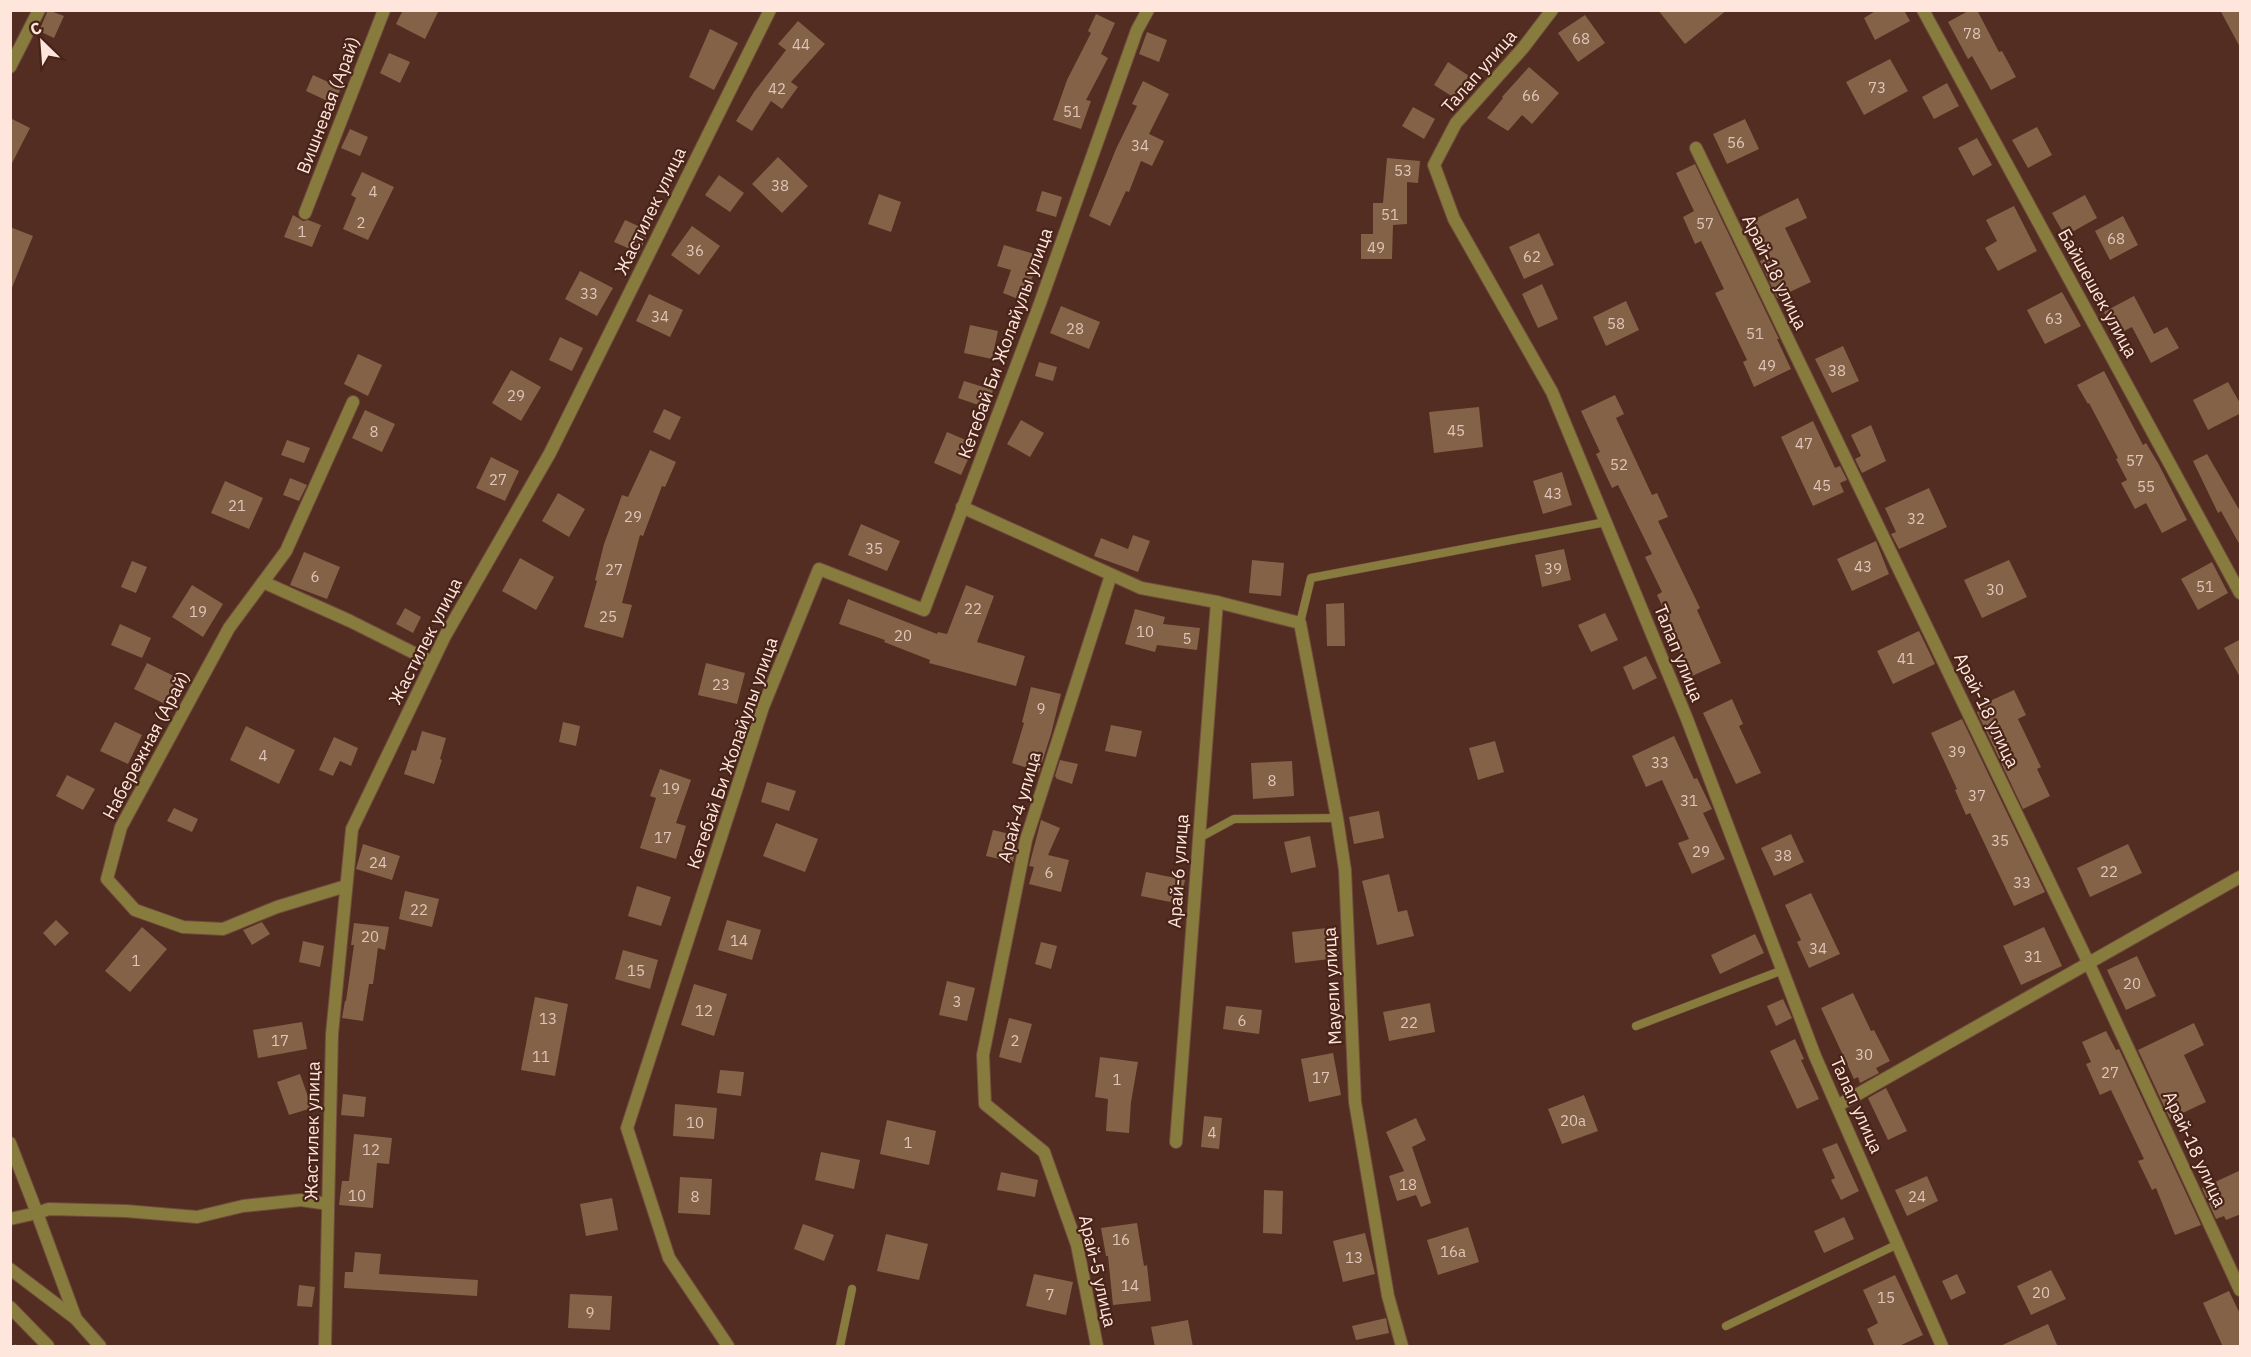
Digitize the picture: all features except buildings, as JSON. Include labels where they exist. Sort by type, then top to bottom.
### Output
[{"type":"street","points":[[10,67],[39,10]]},
{"type":"street","name":"Вишневая (Арай)","points":[[304,213],[384,10]]},
{"type":"street","name":"Жастилек улица","points":[[325,1347],[332,1034],[352,829],[445,636],[550,453],[770,10]]},
{"type":"street","name":"Кетебай Би Жолайулы улица","points":[[728,1347],[669,1258],[627,1128],[763,706],[819,568],[924,610],[1039,306],[1137,30],[1148,10]]},
{"type":"street","name":"Талап улица","points":[[1552,10],[1523,48],[1456,123],[1434,165],[1454,219],[1552,392],[1687,719],[1815,1056],[1942,1347]]},
{"type":"street","name":"Байшешек улица","points":[[1923,10],[2241,593]]},
{"type":"street","name":"Арай-18 улица","points":[[1696,148],[2236,1270],[2241,1290]]},
{"type":"street","name":"Набережная (Арай)","points":[[346,886],[277,908],[223,929],[183,927],[135,910],[107,879],[121,827],[229,628],[286,551],[353,402]]},
{"type":"street","points":[[962,507],[1141,588],[1300,623]]},
{"type":"street","name":"Арай-4 улица","points":[[983,1055],[1026,840],[1111,575]]},
{"type":"street","points":[[263,582],[350,621],[432,662]]},
{"type":"street","name":"Арай-6 улица","points":[[1176,1142],[1217,603]]},
{"type":"street","name":"Мауели улица","points":[[1300,623],[1345,870],[1355,1102],[1388,1296],[1402,1347]]},
{"type":"street","points":[[1837,1106],[2241,877]]},
{"type":"street","name":"Арай-5 улица","points":[[983,1055],[985,1104],[1044,1152],[1077,1245],[1097,1347]]},
{"type":"street","points":[[10,1143],[76,1319]]},
{"type":"street","points":[[10,1220],[49,1209],[126,1211],[197,1217],[243,1206],[301,1200],[328,1204]]},
{"type":"street","points":[[10,1269],[76,1319],[100,1347]]},
{"type":"street","points":[[10,1307],[48,1347]]},
{"type":"lane","points":[[1300,623],[1311,578],[1606,522]]},
{"type":"lane","points":[[1199,838],[1234,819],[1337,818]]},
{"type":"lane","points":[[1636,1026],[1783,970]]},
{"type":"lane","points":[[1726,1326],[1898,1244]]},
{"type":"lane","points":[[840,1347],[852,1289]]},
{"type":"path","points":[[10,1342],[15,1347]]}]
